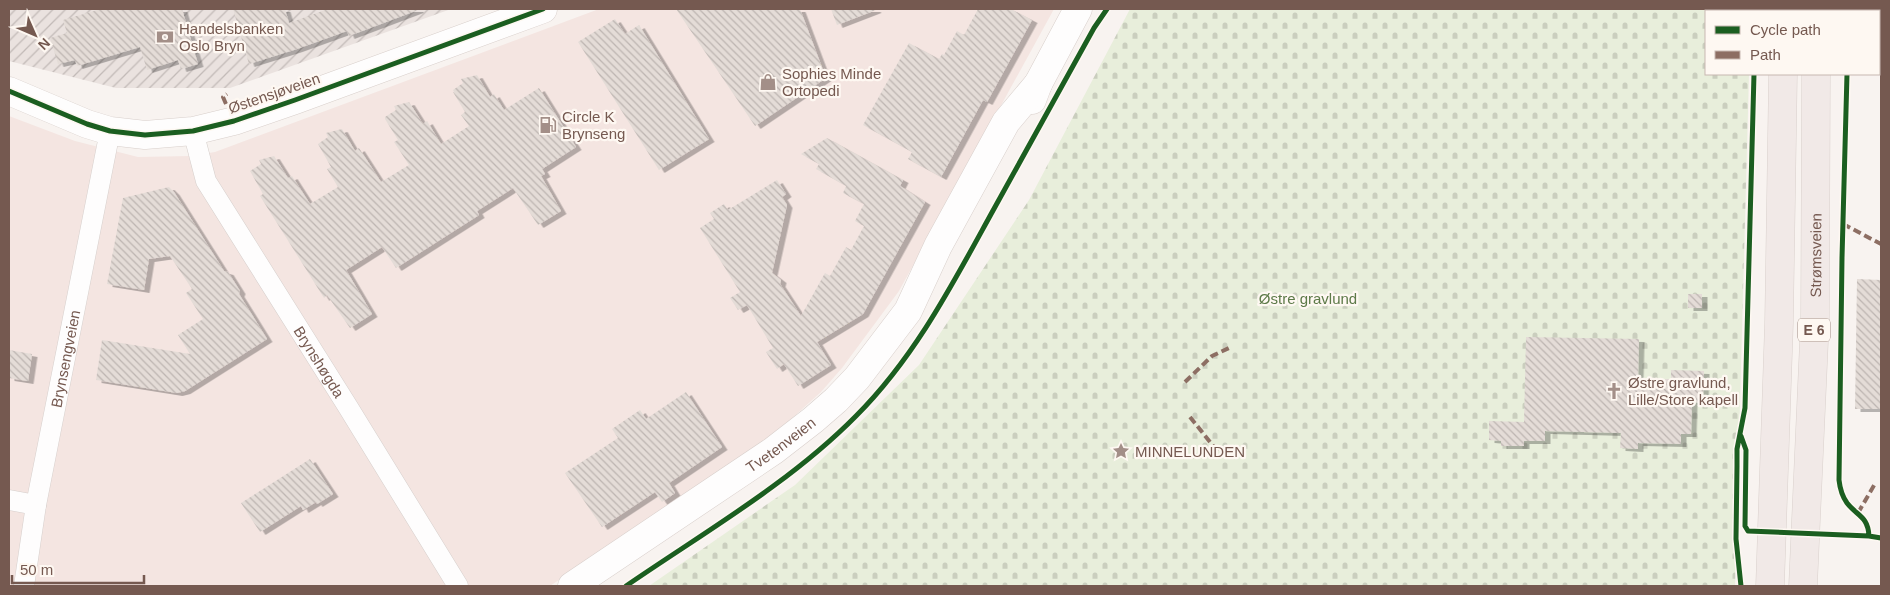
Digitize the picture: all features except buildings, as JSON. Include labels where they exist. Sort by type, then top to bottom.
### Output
[{"type":"highway","name":"E 6","points":[[1770,586],[1779,323],[1783,75]]},
{"type":"highway","name":"Strømsveien","points":[[1803,586],[1815,319],[1816,75]]},
{"type":"main road","name":"Østensjøveien","points":[[9,91],[87,124],[110,131],[145,135],[193,131],[226,124],[295,100],[543,9]]},
{"type":"main road","name":"Tvetenveien","points":[[572,586],[748,468],[813,420],[857,378],[908,311],[938,282],[1020,132],[1038,84],[1073,20],[1084,9]]},
{"type":"main road","name":"Tvetenveien","points":[[587,586],[628,549]]},
{"type":"street","name":"Brynsengveien","points":[[24,586],[36,505],[110,131]]},
{"type":"street","name":"Brynshøgda","points":[[193,131],[206,181],[458,586]]},
{"type":"street","points":[[9,500],[36,505]]},
{"type":"shaded area","points":[[9,9],[451,9],[230,88],[116,88],[9,61]]},
{"type":"shaded area","points":[[599,9],[1054,9],[899,291],[842,368],[821,392],[778,431],[550,586],[9,586],[9,116],[75,141],[138,157],[190,156],[215,152]]},
{"type":"green space","name":"Østre gravlund","points":[[1130,9],[1751,9],[1705,10],[1705,75],[1749,75],[1735,586],[649,586],[795,485],[919,365],[1029,200]]},
{"type":"marked path","points":[[226,104],[223,97],[227,94]]},
{"type":"marked path","points":[[1843,224],[1881,244]]},
{"type":"marked path","points":[[1185,382],[1212,356],[1231,347]]},
{"type":"marked path","points":[[1190,417],[1222,457]]},
{"type":"marked path","points":[[1858,513],[1876,482]]},
{"type":"cycle path","points":[[9,91],[87,124],[110,131],[145,135],[193,131],[234,121],[295,100],[543,9]]},
{"type":"cycle path","points":[[626,586],[775,485],[830,440],[877,394],[914,346],[946,295],[1094,28],[1107,9]]},
{"type":"cycle path","points":[[1741,586],[1736,539],[1737,449],[1745,408],[1754,75]]},
{"type":"cycle path","points":[[1847,75],[1839,480],[1844,498],[1867,524],[1869,536]]},
{"type":"cycle path","points":[[1741,436],[1746,450],[1745,526],[1748,531],[1881,538]]},
{"type":"place","name":"Handelsbanken Oslo Bryn","points":[[165,37]]},
{"type":"place","name":"Sophies Minde Ortopedi","points":[[768,82]]},
{"type":"place","name":"Circle K Brynseng","points":[[548,125]]},
{"type":"place","name":"Østre gravlund, Lille/Store kapell","points":[[1614,391]]},
{"type":"place","name":"MINNELUNDEN","points":[[1121,451]]}]
